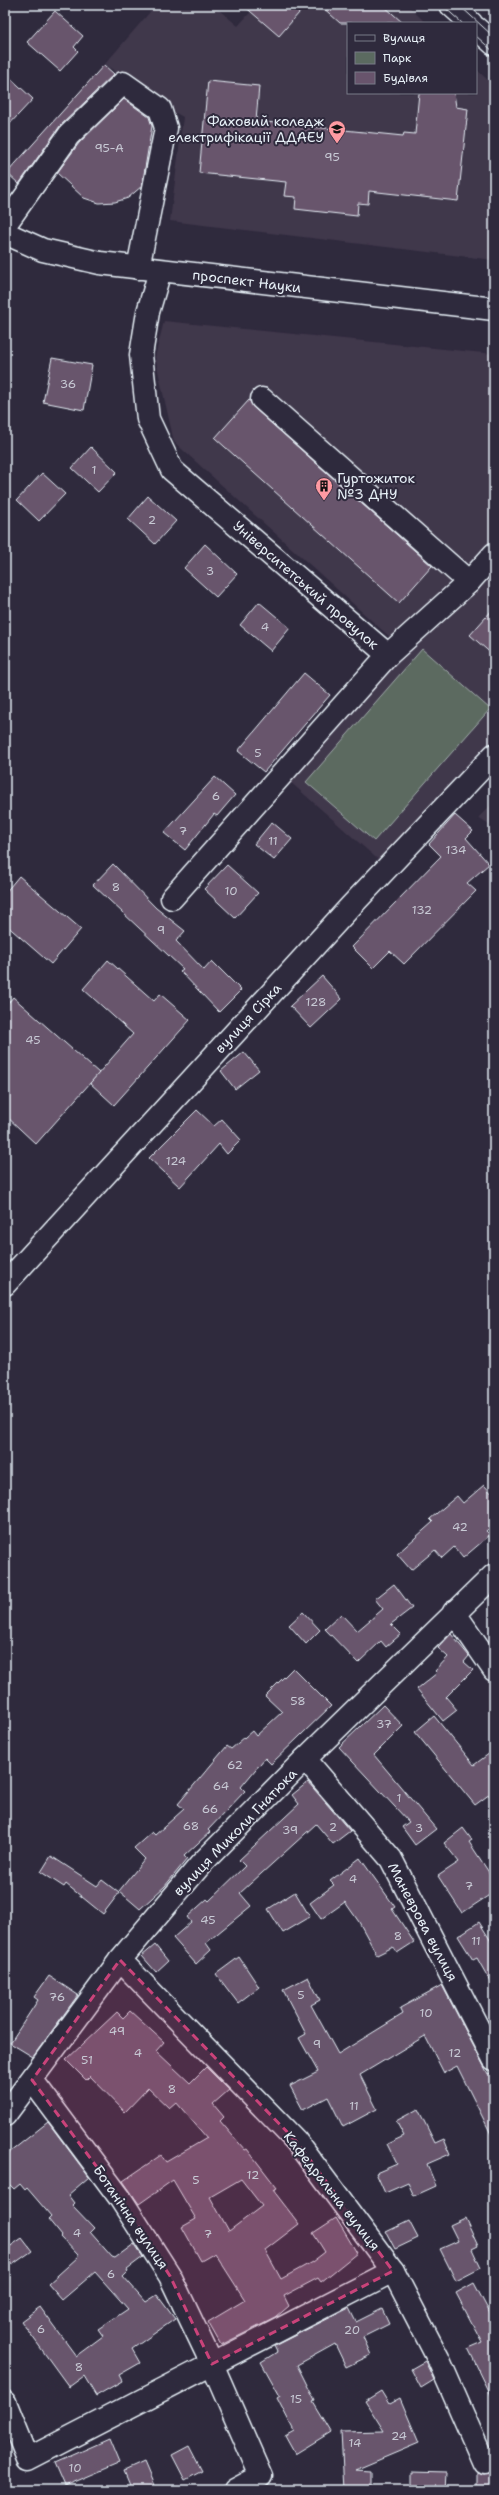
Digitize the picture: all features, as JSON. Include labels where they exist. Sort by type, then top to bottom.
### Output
[{"type":"street","points":[[451,5],[470,22]]},
{"type":"street","points":[[477,29],[494,44]]},
{"type":"street","points":[[5,225],[68,134],[123,83],[160,109],[166,128],[138,268]]},
{"type":"street","name":"проспект Науки","points":[[5,233],[27,244],[60,255],[138,268],[494,308]]},
{"type":"street","name":"Університетський провулок","points":[[160,271],[148,312],[141,354],[148,419],[172,470],[388,655],[172,898]]},
{"type":"street","points":[[262,399],[469,582]]},
{"type":"street","points":[[388,655],[469,582],[494,554]]},
{"type":"street","name":"вулиця Сірка","points":[[5,1284],[351,906],[494,755]]},
{"type":"street","name":"вулиця Миколи Гнатюка","points":[[5,2115],[120,1960],[201,1864],[304,1759],[454,1612],[494,1575]]},
{"type":"street","points":[[454,1612],[494,1670]]},
{"type":"street","name":"Маневрова вулиця","points":[[304,1759],[391,1859],[494,2059]]},
{"type":"street","name":"Кафедральна вулиця","points":[[120,1960],[296,2141],[392,2271],[438,2358],[484,2463]]},
{"type":"street","name":"Ботанічна вулиця","points":[[32,2080],[120,2198],[166,2269],[212,2364],[261,2476],[235,2490]]},
{"type":"street","points":[[5,2402],[28,2459],[392,2271]]},
{"type":"highlighted area","points":[[120,1960],[296,2141],[393,2271],[212,2364],[170,2276],[120,2198],[32,2080]]},
{"type":"shaded area","name":"Фаховий коледж електрифікації ДДАЕУ","points":[[156,5],[213,5],[238,26],[257,5],[407,5],[425,22],[347,22],[347,94],[477,94],[477,70],[494,86],[494,260],[170,221],[183,117],[153,100],[105,64]]},
{"type":"shaded area","points":[[164,321],[494,354],[494,744],[383,864],[288,780],[403,649],[174,442],[155,357]]},
{"type":"shaded area","points":[[494,802],[494,828],[478,818]]},
{"type":"green space","points":[[422,649],[490,709],[374,841],[306,782]]},
{"type":"building","points":[[243,5],[306,5],[279,36]]},
{"type":"building","points":[[320,5],[383,5],[402,22],[347,22],[340,23]]},
{"type":"building","points":[[55,11],[83,36],[74,47],[78,51],[60,71],[27,42]]},
{"type":"building","points":[[104,65],[114,74],[60,126],[19,184],[7,173]]},
{"type":"building","points":[[5,73],[33,99],[5,129]]},
{"type":"building","points":[[208,81],[259,86],[256,121],[403,136],[404,133],[415,134],[419,94],[454,94],[456,107],[468,109],[458,201],[369,191],[368,204],[358,203],[357,216],[295,209],[296,197],[284,196],[286,182],[199,173]]},
{"type":"building","points":[[124,99],[149,117],[152,126],[142,186],[128,198],[115,202],[99,203],[84,198],[57,173],[79,143]]},
{"type":"building","points":[[52,358],[92,365],[84,410],[43,402]]},
{"type":"building","name":"Гуртожиток №3 ДНУ","points":[[249,400],[254,408],[432,566],[399,603],[215,438]]},
{"type":"building","points":[[91,447],[117,472],[98,492],[72,468]]},
{"type":"building","points":[[42,473],[65,494],[39,521],[17,500]]},
{"type":"building","points":[[148,496],[176,521],[155,544],[128,519]]},
{"type":"building","points":[[205,544],[237,574],[216,597],[184,568]]},
{"type":"building","points":[[259,602],[290,628],[271,651],[240,625]]},
{"type":"building","points":[[494,608],[494,656],[470,635]]},
{"type":"building","points":[[304,673],[330,695],[264,772],[238,751]]},
{"type":"building","points":[[215,777],[235,795],[217,816],[214,814],[185,850],[164,833]]},
{"type":"building","points":[[455,815],[473,831],[466,838],[489,864],[467,883],[476,891],[404,964],[390,951],[373,968],[352,947],[441,856],[429,844]]},
{"type":"building","points":[[272,822],[292,839],[274,860],[254,844]]},
{"type":"building","points":[[113,864],[156,908],[185,931],[176,941],[204,970],[212,961],[241,990],[219,1012],[180,971],[183,969],[93,885]]},
{"type":"building","points":[[227,865],[258,893],[235,918],[204,889]]},
{"type":"building","points":[[19,876],[81,929],[51,964],[5,924],[5,893]]},
{"type":"building","points":[[108,960],[154,1001],[160,994],[190,1020],[114,1105],[90,1083],[133,1034],[83,989]]},
{"type":"building","points":[[322,976],[342,999],[311,1028],[290,1006]]},
{"type":"building","points":[[13,997],[99,1073],[36,1144],[5,1115],[5,1007]]},
{"type":"building","points":[[244,1052],[259,1070],[235,1089],[221,1071]]},
{"type":"building","points":[[197,1110],[214,1126],[222,1119],[241,1140],[227,1154],[219,1144],[180,1187],[149,1158]]},
{"type":"building","points":[[484,1485],[494,1496],[494,1523],[486,1531],[490,1535],[463,1558],[454,1547],[442,1558],[435,1550],[411,1570],[397,1554],[433,1522],[430,1519],[457,1496],[463,1503]]},
{"type":"building","points":[[394,1584],[412,1608],[391,1624],[401,1634],[386,1647],[381,1641],[358,1663],[325,1629],[341,1614],[357,1631],[383,1609],[375,1599]]},
{"type":"building","points":[[303,1612],[320,1630],[306,1644],[289,1625]]},
{"type":"building","points":[[451,1634],[469,1656],[464,1662],[473,1670],[446,1697],[457,1710],[443,1721],[417,1689],[437,1673],[435,1671],[448,1657],[438,1648]]},
{"type":"building","points":[[293,1668],[331,1706],[271,1764],[265,1758],[241,1787],[245,1791],[208,1830],[210,1832],[184,1856],[187,1859],[165,1886],[140,1909],[119,1891],[145,1859],[134,1848],[152,1832],[155,1835],[184,1809],[178,1804],[227,1746],[231,1749],[252,1731],[256,1736],[282,1712],[265,1696]]},
{"type":"building","points":[[383,1705],[403,1726],[374,1755],[436,1829],[415,1845],[402,1827],[409,1822],[339,1747]]},
{"type":"building","points":[[434,1716],[474,1765],[494,1750],[494,1791],[475,1805],[415,1732]]},
{"type":"building","points":[[308,1782],[350,1831],[333,1844],[316,1824],[240,1893],[251,1906],[206,1943],[211,1950],[196,1964],[173,1938],[191,1922],[187,1917],[207,1899],[209,1901],[245,1866],[239,1860],[299,1804],[292,1795]]},
{"type":"building","points":[[463,1828],[472,1840],[469,1842],[494,1880],[494,1892],[462,1913],[438,1876],[459,1862],[444,1843]]},
{"type":"building","points":[[51,1856],[97,1886],[102,1880],[119,1893],[103,1914],[66,1884],[64,1887],[41,1872]]},
{"type":"building","points":[[360,1858],[395,1907],[392,1909],[414,1942],[397,1953],[393,1947],[377,1955],[359,1922],[345,1902],[321,1919],[310,1903],[334,1885],[330,1881]]},
{"type":"building","points":[[295,1892],[310,1917],[283,1933],[268,1909]]},
{"type":"building","points":[[479,1922],[494,1946],[494,1988],[477,1958],[473,1960],[458,1936]]},
{"type":"building","points":[[155,1945],[168,1961],[156,1972],[142,1956]]},
{"type":"building","points":[[239,1957],[259,1987],[238,2003],[216,1974]]},
{"type":"building","points":[[49,1976],[78,1995],[33,2057],[10,2043],[38,2000],[34,1997]]},
{"type":"building","points":[[308,1977],[320,2000],[311,2005],[338,2054],[403,2014],[400,2008],[442,1985],[488,2074],[494,2071],[494,2140],[457,2066],[444,2073],[425,2036],[360,2075],[377,2109],[343,2127],[328,2097],[303,2110],[290,2086],[318,2072],[299,2038],[306,2034],[283,1990]]},
{"type":"building","points":[[130,2011],[164,2042],[156,2051],[190,2083],[206,2067],[229,2090],[213,2104],[224,2117],[220,2121],[245,2150],[247,2149],[277,2188],[273,2190],[299,2224],[265,2250],[281,2279],[312,2262],[325,2252],[313,2233],[336,2218],[357,2253],[321,2282],[318,2278],[284,2296],[289,2306],[275,2318],[221,2345],[208,2322],[245,2300],[215,2253],[201,2261],[182,2227],[196,2219],[173,2180],[139,2204],[123,2181],[161,2155],[166,2162],[207,2138],[176,2102],[169,2108],[148,2088],[125,2112],[90,2076],[86,2080],[66,2060],[117,2012],[123,2018]],"holes":[[[241,2179],[262,2206],[229,2231],[210,2197]]]},
{"type":"building","points":[[418,2109],[435,2143],[444,2139],[450,2154],[427,2164],[436,2186],[414,2196],[408,2183],[385,2193],[376,2173],[397,2164],[387,2144],[404,2136],[396,2121]]},
{"type":"building","points":[[48,2122],[89,2177],[68,2195],[74,2203],[72,2205],[94,2228],[90,2232],[112,2257],[115,2258],[134,2244],[143,2257],[127,2269],[128,2271],[123,2276],[146,2302],[157,2295],[175,2319],[132,2349],[140,2363],[119,2375],[122,2381],[96,2396],[84,2376],[69,2387],[21,2321],[40,2307],[76,2356],[103,2336],[98,2329],[128,2309],[95,2272],[62,2300],[48,2284],[78,2257],[78,2255],[61,2237],[62,2236],[48,2219],[51,2216],[27,2188],[25,2190],[20,2184],[14,2189],[5,2180],[5,2156]]},
{"type":"building","points":[[465,2218],[478,2246],[472,2249],[481,2268],[456,2281],[440,2249],[458,2241],[450,2225]]},
{"type":"building","points":[[409,2221],[418,2238],[395,2249],[386,2232]]},
{"type":"building","points":[[22,2238],[32,2251],[12,2265],[5,2255],[5,2250]]},
{"type":"building","points":[[474,2283],[494,2321],[494,2401],[468,2348],[482,2342],[456,2293]]},
{"type":"building","points":[[349,2308],[356,2322],[382,2309],[389,2324],[363,2337],[371,2355],[346,2367],[335,2344],[297,2365],[315,2401],[313,2402],[331,2432],[295,2454],[285,2436],[294,2431],[277,2398],[280,2396],[261,2362],[277,2352],[274,2346]]},
{"type":"building","points":[[425,2361],[434,2380],[421,2388],[411,2369]]},
{"type":"building","points":[[381,2391],[389,2404],[400,2398],[419,2443],[355,2470],[370,2471],[370,2490],[344,2490],[341,2432],[384,2431],[365,2401]]},
{"type":"building","points":[[109,2439],[119,2463],[65,2486],[55,2463]]},
{"type":"building","points":[[189,2446],[202,2471],[185,2480],[172,2455]]},
{"type":"building","points":[[144,2462],[156,2490],[132,2490],[124,2471]]},
{"type":"building","points":[[494,2471],[494,2489],[477,2489],[477,2473],[483,2475]]},
{"type":"building","points":[[412,2472],[446,2473],[445,2490],[412,2490]]},
{"type":"tram line","points":[[442,5],[461,22]]},
{"type":"tram line","points":[[459,5],[494,37]]},
{"type":"tram line","points":[[477,37],[494,52]]},
{"type":"place","name":"Фаховий коледж електрифікації ДДАЕУ","points":[[337,144]]},
{"type":"place","name":"Гуртожиток №3 ДНУ","points":[[324,501]]}]
